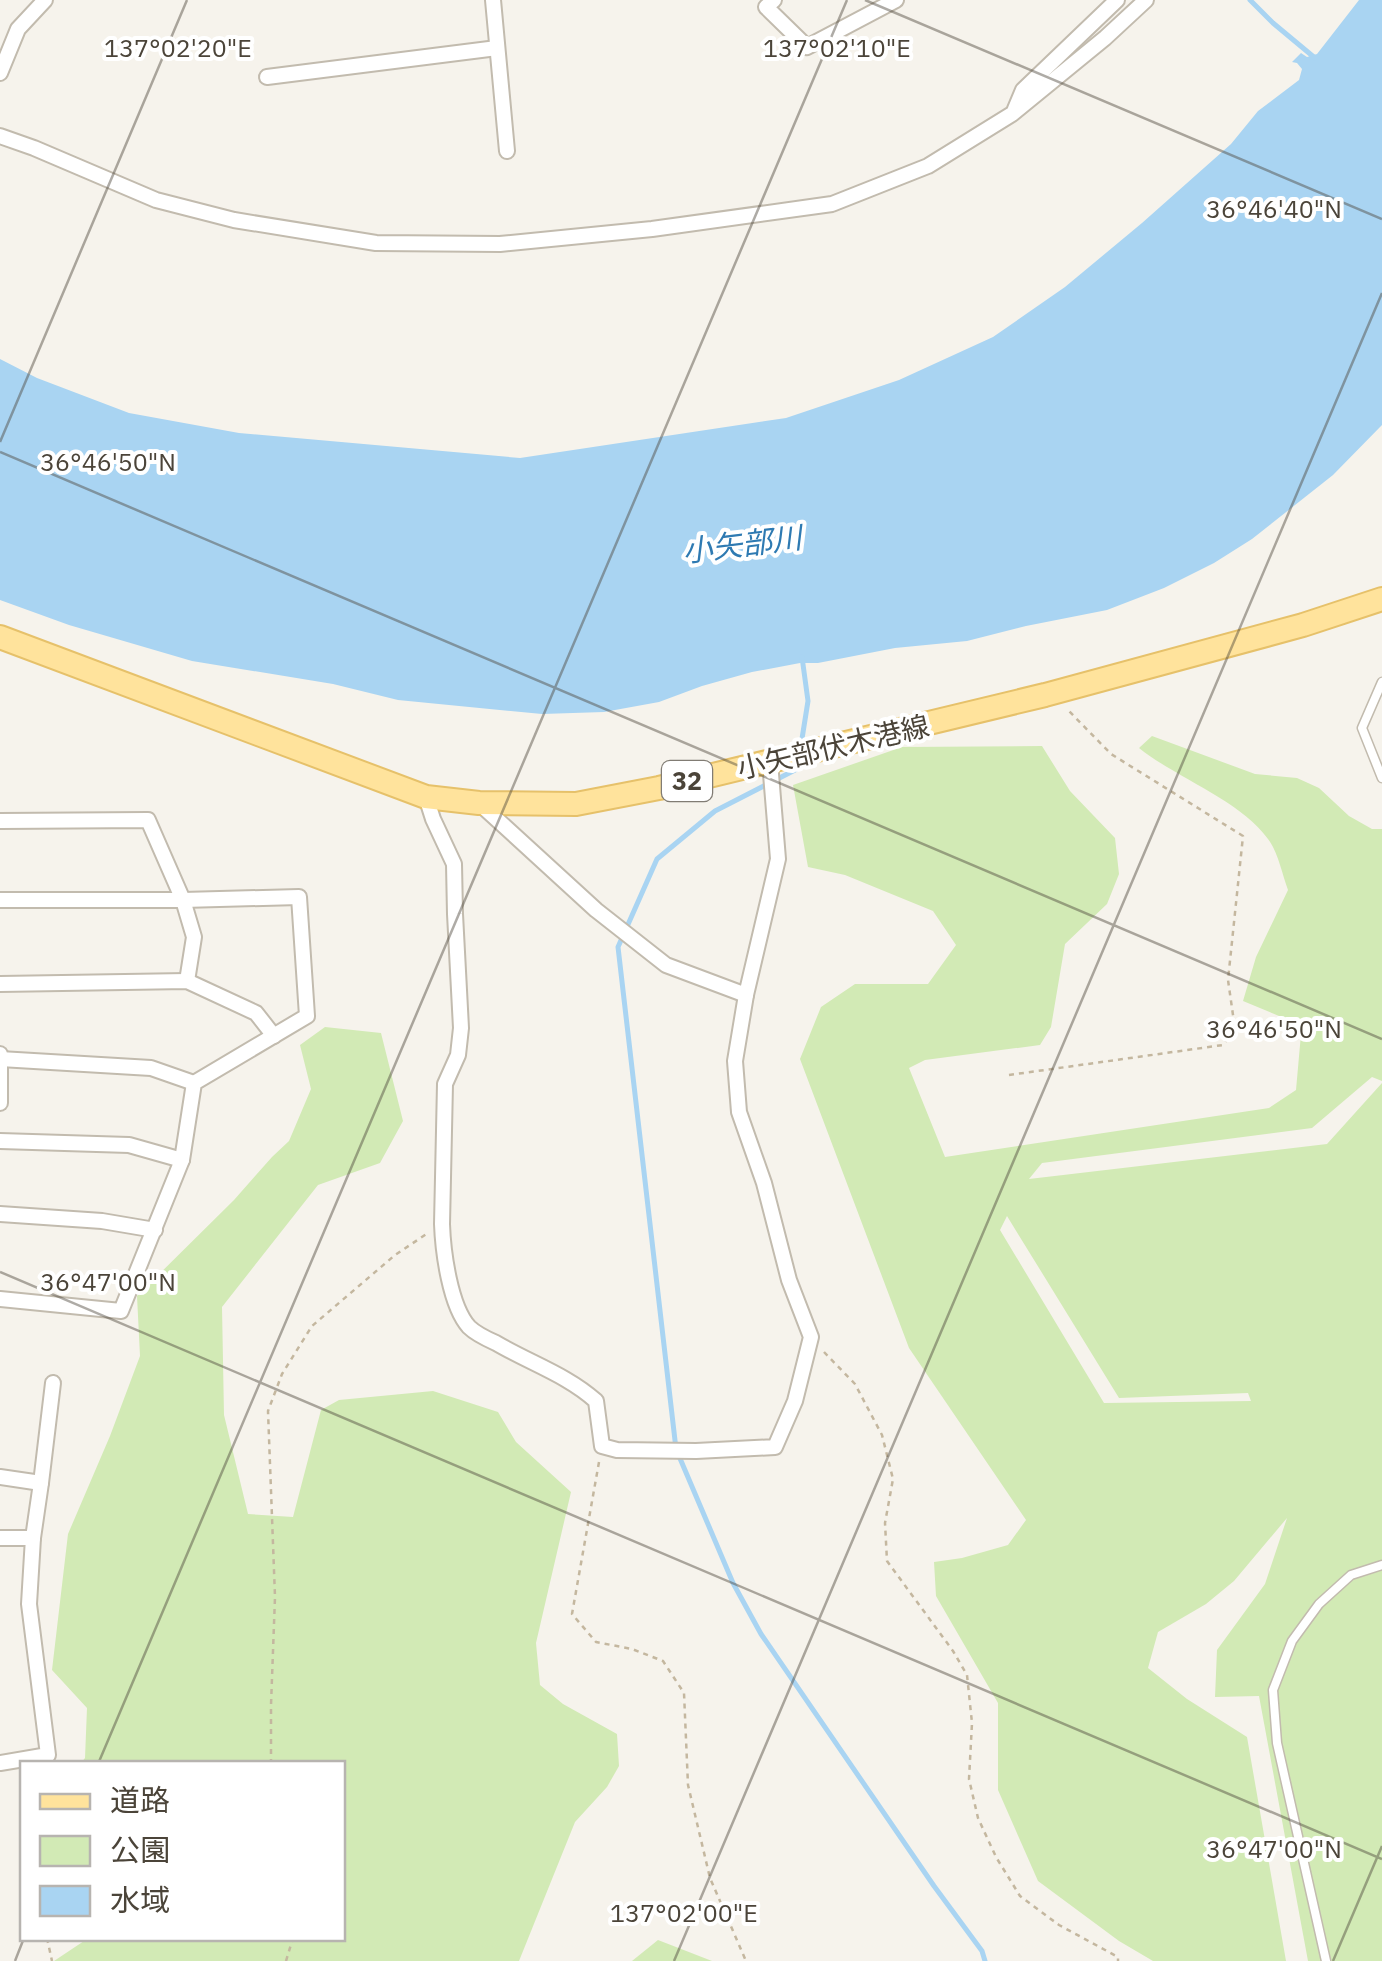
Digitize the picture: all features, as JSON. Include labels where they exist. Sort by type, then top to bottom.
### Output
[{"type":"main road","name":"小矢部伏木港線","points":[[0,638],[426,797],[479,803],[576,804],[659,788],[1052,693],[1303,626],[1382,600]]},
{"type":"street","points":[[0,73],[18,29],[44,0]]},
{"type":"street","points":[[493,0],[507,151]]},
{"type":"street","points":[[774,0],[766,7],[808,47],[896,0]]},
{"type":"street","points":[[1012,114],[1022,90],[1116,0]]},
{"type":"street","points":[[0,136],[156,200],[234,220],[376,242],[500,244],[706,222],[832,204],[928,166],[1012,114],[1146,0]]},
{"type":"street","points":[[267,77],[497,48]]},
{"type":"street","points":[[426,797],[454,864],[462,1028],[458,1054],[445,1084],[442,1241],[456,1306],[470,1329],[576,1383],[596,1401],[602,1446],[617,1450],[696,1451],[775,1447],[795,1401],[811,1338],[789,1280],[764,1183],[739,1112],[735,1061],[746,995],[778,860],[770,762]]},
{"type":"street","points":[[479,803],[596,910],[666,964],[746,995]]},
{"type":"street","points":[[0,821],[148,820],[194,937],[187,981]]},
{"type":"street","points":[[0,900],[299,896],[307,1016],[194,1083],[151,1068],[0,1059]]},
{"type":"street","points":[[0,984],[187,981],[256,1013],[274,1036]]},
{"type":"street","points":[[0,1050],[0,1103]]},
{"type":"street","points":[[0,1299],[121,1311],[182,1160],[194,1083]]},
{"type":"street","points":[[0,1140],[128,1145],[182,1160]]},
{"type":"street","points":[[0,1214],[102,1221],[155,1230]]},
{"type":"street","points":[[0,1763],[48,1755],[30,1604],[32,1538],[53,1383]]},
{"type":"street","points":[[0,1477],[40,1483]]},
{"type":"street","points":[[0,1538],[32,1538]]},
{"type":"lane","points":[[1382,682],[1362,728],[1382,778]]},
{"type":"lane","points":[[1370,749],[1382,748]]},
{"type":"lane","points":[[1326,1961],[1277,1743],[1274,1690],[1292,1641],[1319,1604],[1352,1575],[1382,1566]]},
{"type":"path","points":[[1009,1075],[1222,1045],[1235,1028],[1228,980],[1243,836],[1111,754],[1052,693]]},
{"type":"path","points":[[272,1761],[275,1597],[268,1411],[282,1374],[312,1326],[394,1255],[442,1224]]},
{"type":"path","points":[[811,1338],[854,1384],[882,1435],[893,1479],[885,1523],[887,1561],[954,1650],[968,1675],[972,1723],[968,1780],[978,1818],[996,1857],[1020,1896],[1059,1925],[1118,1957],[1118,1961]]},
{"type":"path","points":[[602,1446],[572,1614],[596,1642],[664,1660],[684,1692],[688,1785],[710,1878],[746,1961]]},
{"type":"green space","points":[[1152,736],[1255,774],[1297,778],[1319,788],[1349,816],[1372,829],[1382,829],[1382,1081],[1372,1077],[1312,1128],[1042,1163],[1029,1179],[1327,1144],[1382,1083],[1382,1961],[1308,1961],[1259,1696],[1215,1697],[1217,1650],[1265,1584],[1287,1518],[1234,1581],[1206,1604],[1158,1632],[1148,1668],[1187,1699],[1247,1737],[1286,1961],[1153,1961],[1038,1881],[998,1790],[998,1703],[936,1596],[934,1562],[1008,1545],[1026,1520],[909,1348],[800,1059],[821,1007],[855,984],[928,984],[956,945],[933,911],[845,875],[808,867],[793,785],[902,747],[1042,746],[1070,791],[1115,838],[1119,874],[1107,904],[1065,944],[1051,1027],[1040,1045],[925,1060],[909,1068],[945,1157],[1269,1108],[1296,1090],[1301,1034],[1279,1016],[1243,1001],[1256,957],[1288,890],[1274,850],[1242,813],[1139,748]],"holes":[[[1007,1216],[1119,1398],[1248,1393],[1251,1401],[1104,1403],[1000,1230]]]},
{"type":"green space","points":[[325,1027],[381,1033],[403,1121],[380,1163],[318,1185],[222,1307],[224,1415],[248,1514],[293,1517],[321,1410],[339,1400],[433,1391],[498,1412],[516,1442],[571,1492],[536,1643],[540,1685],[563,1704],[617,1734],[619,1766],[607,1787],[575,1822],[519,1961],[54,1961],[84,1941],[345,1941],[345,1761],[83,1761],[87,1708],[52,1670],[68,1534],[140,1356],[137,1296],[289,1141],[311,1089],[300,1045]]},
{"type":"green space","points":[[658,1940],[712,1961],[632,1961]]},
{"type":"water","name":"小矢部川","points":[[1359,0],[1382,0],[1382,425],[1333,475],[1252,539],[1164,588],[1107,610],[967,641],[895,648],[752,672],[659,702],[604,712],[542,714],[398,700],[333,684],[192,661],[0,600],[0,359],[37,378],[129,413],[239,433],[520,458],[786,418],[899,380],[993,337],[1065,287],[1231,144],[1258,111],[1299,80],[1302,69],[1292,62],[1301,53],[1307,57],[1317,54]]},
{"type":"waterway","points":[[1250,0],[1315,58]]},
{"type":"waterway","points":[[801,745],[808,701],[802,657]]},
{"type":"waterway","points":[[798,761],[797,769],[715,811],[657,859],[618,947],[676,1449],[733,1583],[761,1634],[982,1951],[985,1961]]}]
